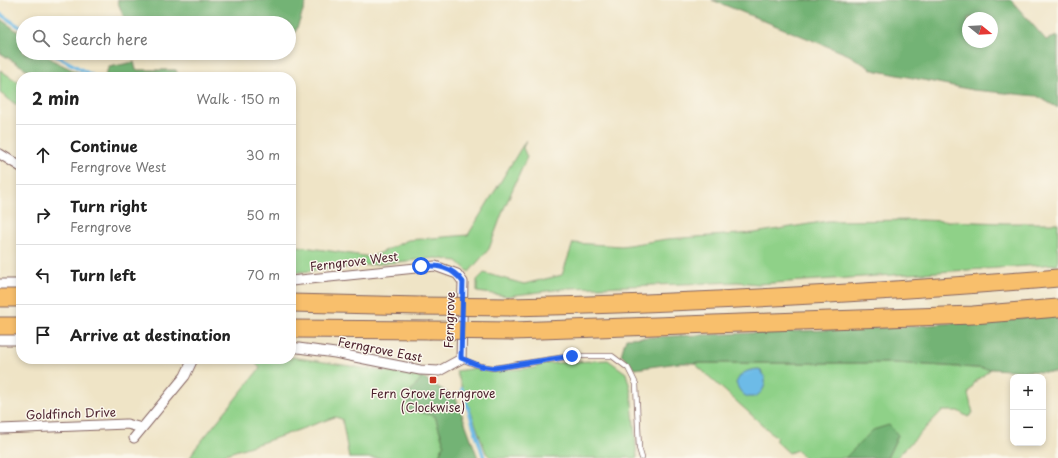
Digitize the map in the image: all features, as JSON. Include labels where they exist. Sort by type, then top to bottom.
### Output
[{"type":"highway","points":[[296,304],[510,307],[634,304],[965,286],[1058,278]]},
{"type":"highway","points":[[0,298],[16,298]]},
{"type":"highway","points":[[296,329],[513,331],[973,315],[1058,308]]},
{"type":"highway","points":[[0,326],[16,326]]},
{"type":"street","points":[[0,154],[16,164]]},
{"type":"street","name":"Ferngrove West","points":[[296,280],[435,266],[457,274],[463,282]]},
{"type":"street","name":"Ferngrove","points":[[461,358],[463,282]]},
{"type":"street","points":[[0,284],[16,284]]},
{"type":"street","points":[[0,340],[16,340]]},
{"type":"street","name":"Ferngrove East","points":[[296,347],[420,370],[439,371],[461,358]]},
{"type":"street","points":[[134,438],[185,376],[191,364]]},
{"type":"street","name":"Goldfinch Drive","points":[[0,429],[127,424],[142,428]]},
{"type":"lane","points":[[461,358],[480,366],[494,368],[572,356],[612,356],[628,368],[636,384],[639,448],[642,458]]},
{"type":"green space","points":[[117,0],[307,0],[296,31],[296,16],[123,16]]},
{"type":"green space","points":[[712,0],[1011,0],[1046,40],[1058,36],[1058,108],[1037,96],[973,90],[873,70],[849,55]]},
{"type":"green space","points":[[0,19],[16,30],[16,60],[53,60],[77,72],[31,72],[0,53]]},
{"type":"green space","points":[[134,62],[136,70],[176,70],[177,72],[106,72],[109,67]]},
{"type":"green space","points":[[0,70],[16,81],[16,104],[0,93]]},
{"type":"green space","points":[[526,140],[523,148],[527,157],[503,211],[489,249],[469,272],[457,261],[436,258],[296,272],[296,246],[371,257],[408,240],[468,235]]},
{"type":"green space","points":[[921,220],[1058,223],[1058,264],[758,284],[738,282],[570,288],[508,296],[477,292],[477,280],[484,273],[524,284],[562,275],[573,243],[622,246],[667,239],[754,233],[828,221]]},
{"type":"green space","points":[[1058,315],[1058,373],[895,363],[678,363],[635,369],[621,355],[626,338],[902,327]]},
{"type":"green space","points":[[296,358],[422,377],[411,391],[435,416],[444,444],[438,458],[349,458],[342,419],[335,417],[213,458],[190,458],[195,449],[260,368],[256,364],[296,364]]},
{"type":"green space","points":[[608,360],[626,373],[631,391],[637,458],[491,458],[486,453],[456,371],[477,368],[489,371],[535,368],[539,364]]},
{"type":"green space","points":[[694,363],[895,363],[991,369],[975,382],[968,394],[973,413],[968,417],[958,411],[942,411],[896,458],[887,458],[898,435],[873,430],[845,458],[804,458],[797,450],[789,453],[775,440],[777,438]]},
{"type":"green space","points":[[422,377],[456,398],[478,458],[438,458],[444,444],[435,416],[408,409],[411,391]]},
{"type":"green space","points":[[889,425],[898,435],[887,458],[845,458],[873,430]]},
{"type":"water","points":[[759,369],[764,376],[765,382],[763,389],[754,397],[747,397],[741,392],[736,383],[740,376],[745,372]]},
{"type":"waterway","points":[[0,14],[16,24]]},
{"type":"waterway","points":[[64,60],[86,72]]},
{"type":"waterway","points":[[462,389],[484,458]]},
{"type":"place","name":"Fern Grove Ferngrove (Clockwise)","points":[[433,380]]},
{"type":"route","points":[[421,266],[435,266],[444,268],[457,274],[463,282],[461,358],[480,366],[494,368],[572,356]]}]
